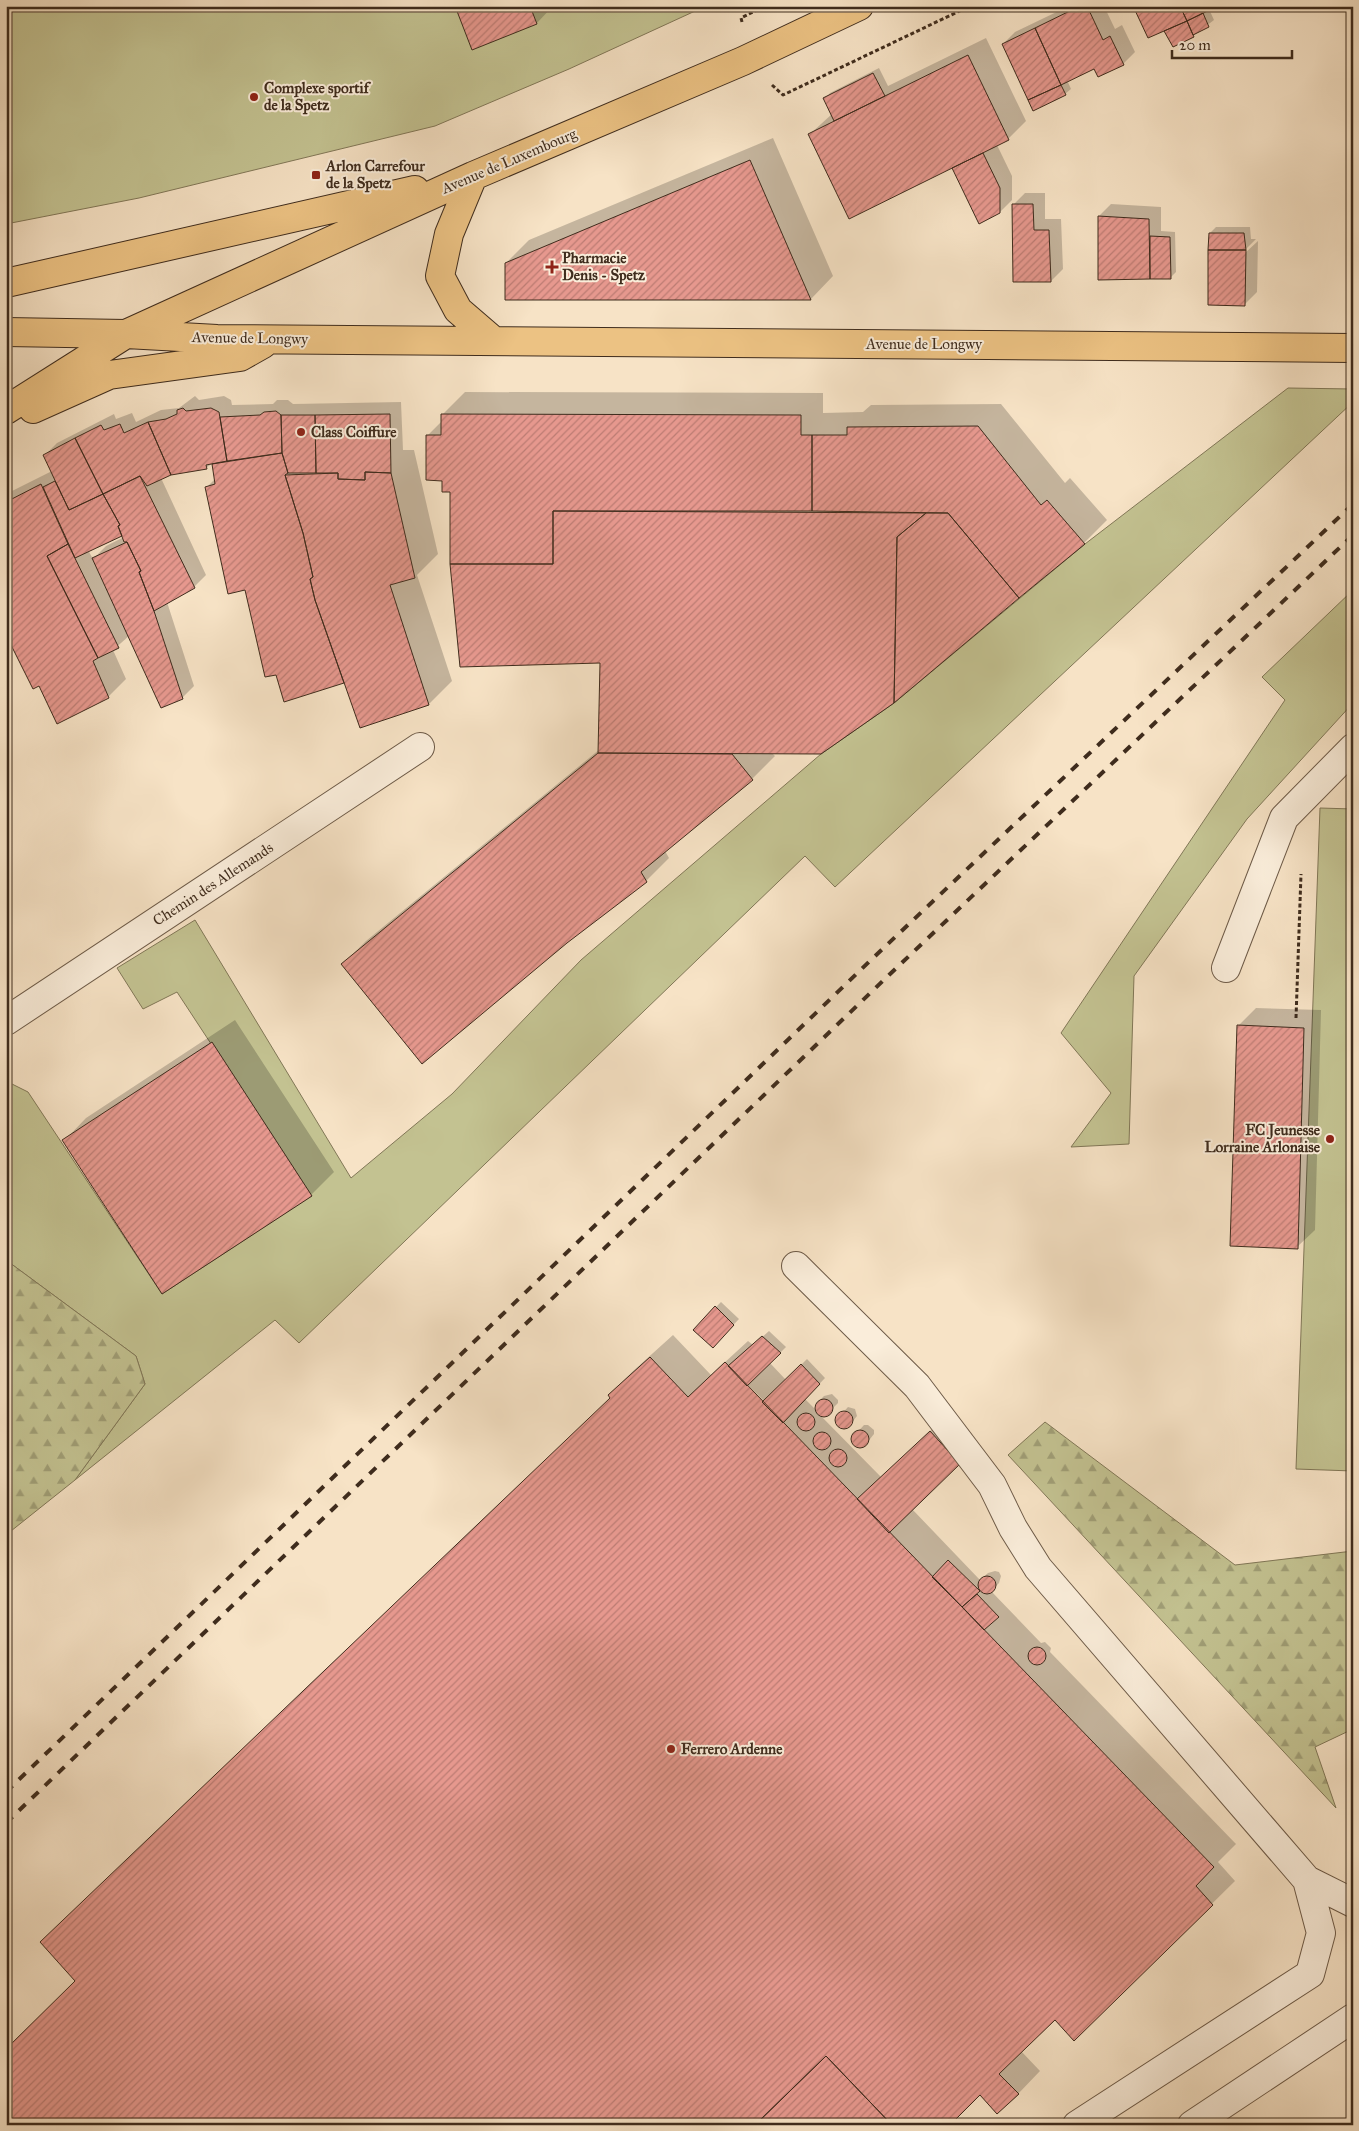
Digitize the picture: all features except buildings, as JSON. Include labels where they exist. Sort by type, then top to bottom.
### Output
[{"type":"main road","name":"Avenue de Luxembourg","points":[[8,409],[126,334],[473,176],[743,61],[859,6]]},
{"type":"main road","points":[[6,283],[473,176]]},
{"type":"main road","points":[[473,176],[449,234],[440,276],[458,310],[494,341]]},
{"type":"main road","name":"Avenue de Longwy","points":[[6,332],[126,334],[217,339],[1353,348]]},
{"type":"main road","points":[[8,409],[35,409],[110,376],[240,357],[273,339]]},
{"type":"street","name":"Chemin des Allemands","points":[[6,1021],[420,747]]},
{"type":"street","points":[[1226,968],[1284,818],[1353,748]]},
{"type":"street","points":[[796,1266],[917,1386],[992,1485],[1013,1528],[1038,1568],[1307,1880],[1353,1904]]},
{"type":"street","points":[[1077,2125],[1310,1974],[1321,1933],[1307,1880]]},
{"type":"street","points":[[1192,2125],[1353,2018]]},
{"type":"path","points":[[743,61],[783,95],[970,6]]},
{"type":"path","points":[[1296,1018],[1302,864]]},
{"type":"green space","name":"Complexe sportif de la Spetz","points":[[6,6],[706,6],[569,69],[435,126],[139,198],[6,224]]},
{"type":"green space","points":[[1288,388],[1353,389],[1353,402],[835,887],[805,856],[299,1343],[275,1320],[75,1480],[145,1384],[136,1356],[6,1260],[6,1081],[28,1092],[162,1294],[311,1196],[177,992],[143,1009],[117,968],[195,920],[351,1178],[452,1094],[581,960],[821,754],[894,703],[1085,544]]},
{"type":"green space","points":[[1353,590],[1353,703],[1247,819],[1134,976],[1129,1144],[1071,1147],[1111,1093],[1061,1033],[1285,700],[1262,677]]},
{"type":"green space","name":"FC Jeunesse Lorraine Arlonaise","points":[[1320,808],[1353,809],[1353,1471],[1296,1469]]},
{"type":"green space","points":[[6,1260],[136,1356],[145,1384],[75,1480],[6,1535]]},
{"type":"green space","points":[[1045,1422],[1235,1565],[1353,1551],[1353,1729],[1315,1747],[1336,1808],[1008,1455]]},
{"type":"railway","points":[[6,1792],[873,958],[1353,504]]},
{"type":"railway","points":[[6,1823],[889,975],[1353,535]]},
{"type":"place","name":"Complexe sportif de la Spetz","points":[[254,97]]},
{"type":"place","name":"Arlon Carrefour de la Spetz","points":[[316,175]]},
{"type":"place","name":"Pharmacie Denis - Spetz","points":[[552,267]]},
{"type":"place","name":"Class Coiffure","points":[[301,432]]},
{"type":"place","name":"FC Jeunesse Lorraine Arlonaise","points":[[1330,1139]]},
{"type":"place","name":"Ferrero Ardenne","points":[[671,1749]]}]
